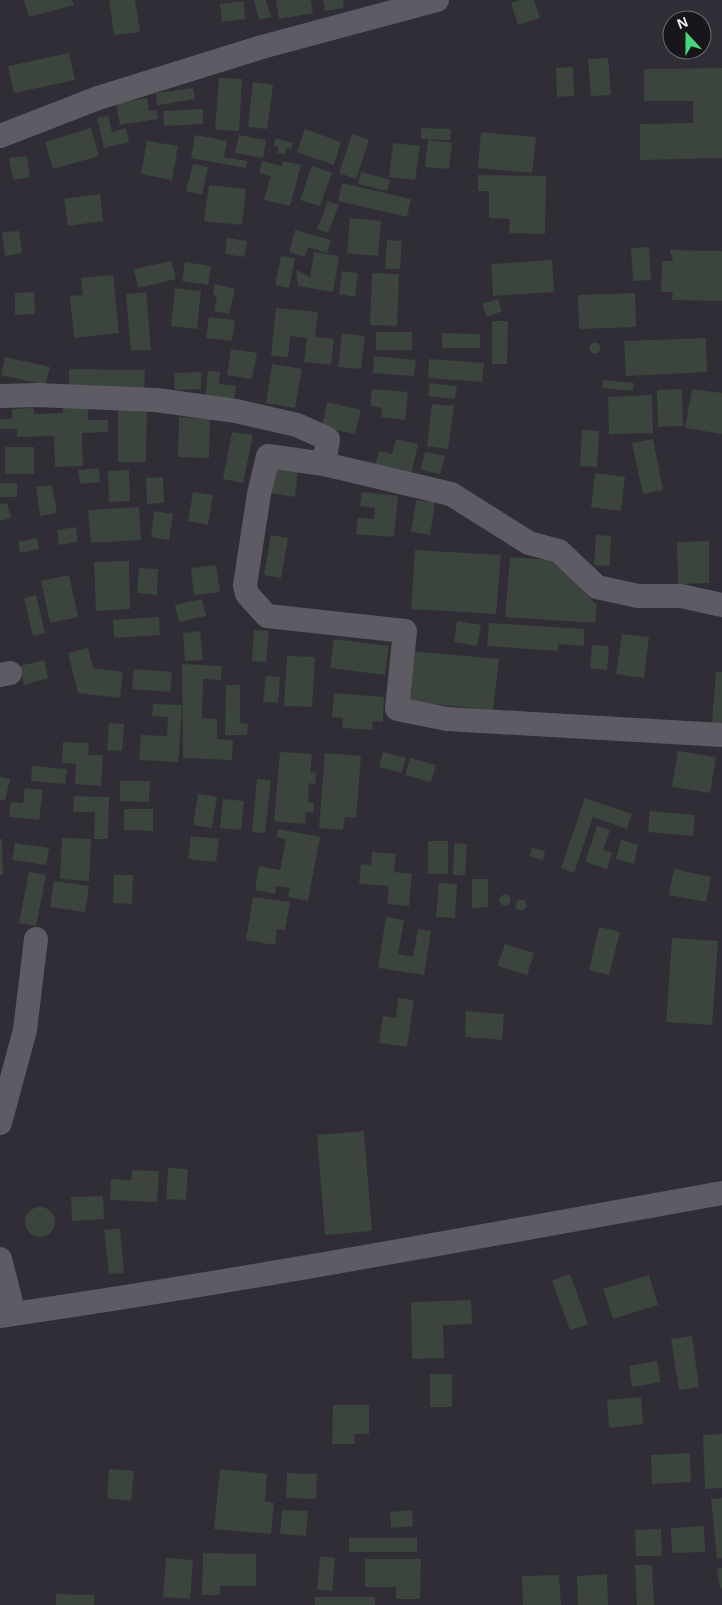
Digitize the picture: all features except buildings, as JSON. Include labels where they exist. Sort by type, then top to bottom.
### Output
[{"type":"street","points":[[0,136],[98,98],[243,52],[437,0]]},
{"type":"street","points":[[0,396],[37,395],[156,400],[236,411],[297,425],[328,439],[324,464]]},
{"type":"street","points":[[722,605],[681,596],[638,596],[597,587],[559,551],[529,543],[451,494],[324,464],[268,456],[259,494],[245,585],[246,591],[267,616],[406,631],[397,709],[447,720],[722,735]]},
{"type":"street","points":[[0,1123],[25,1030],[36,940]]},
{"type":"street","points":[[0,1259],[7,1315],[405,1250],[722,1193]]}]
